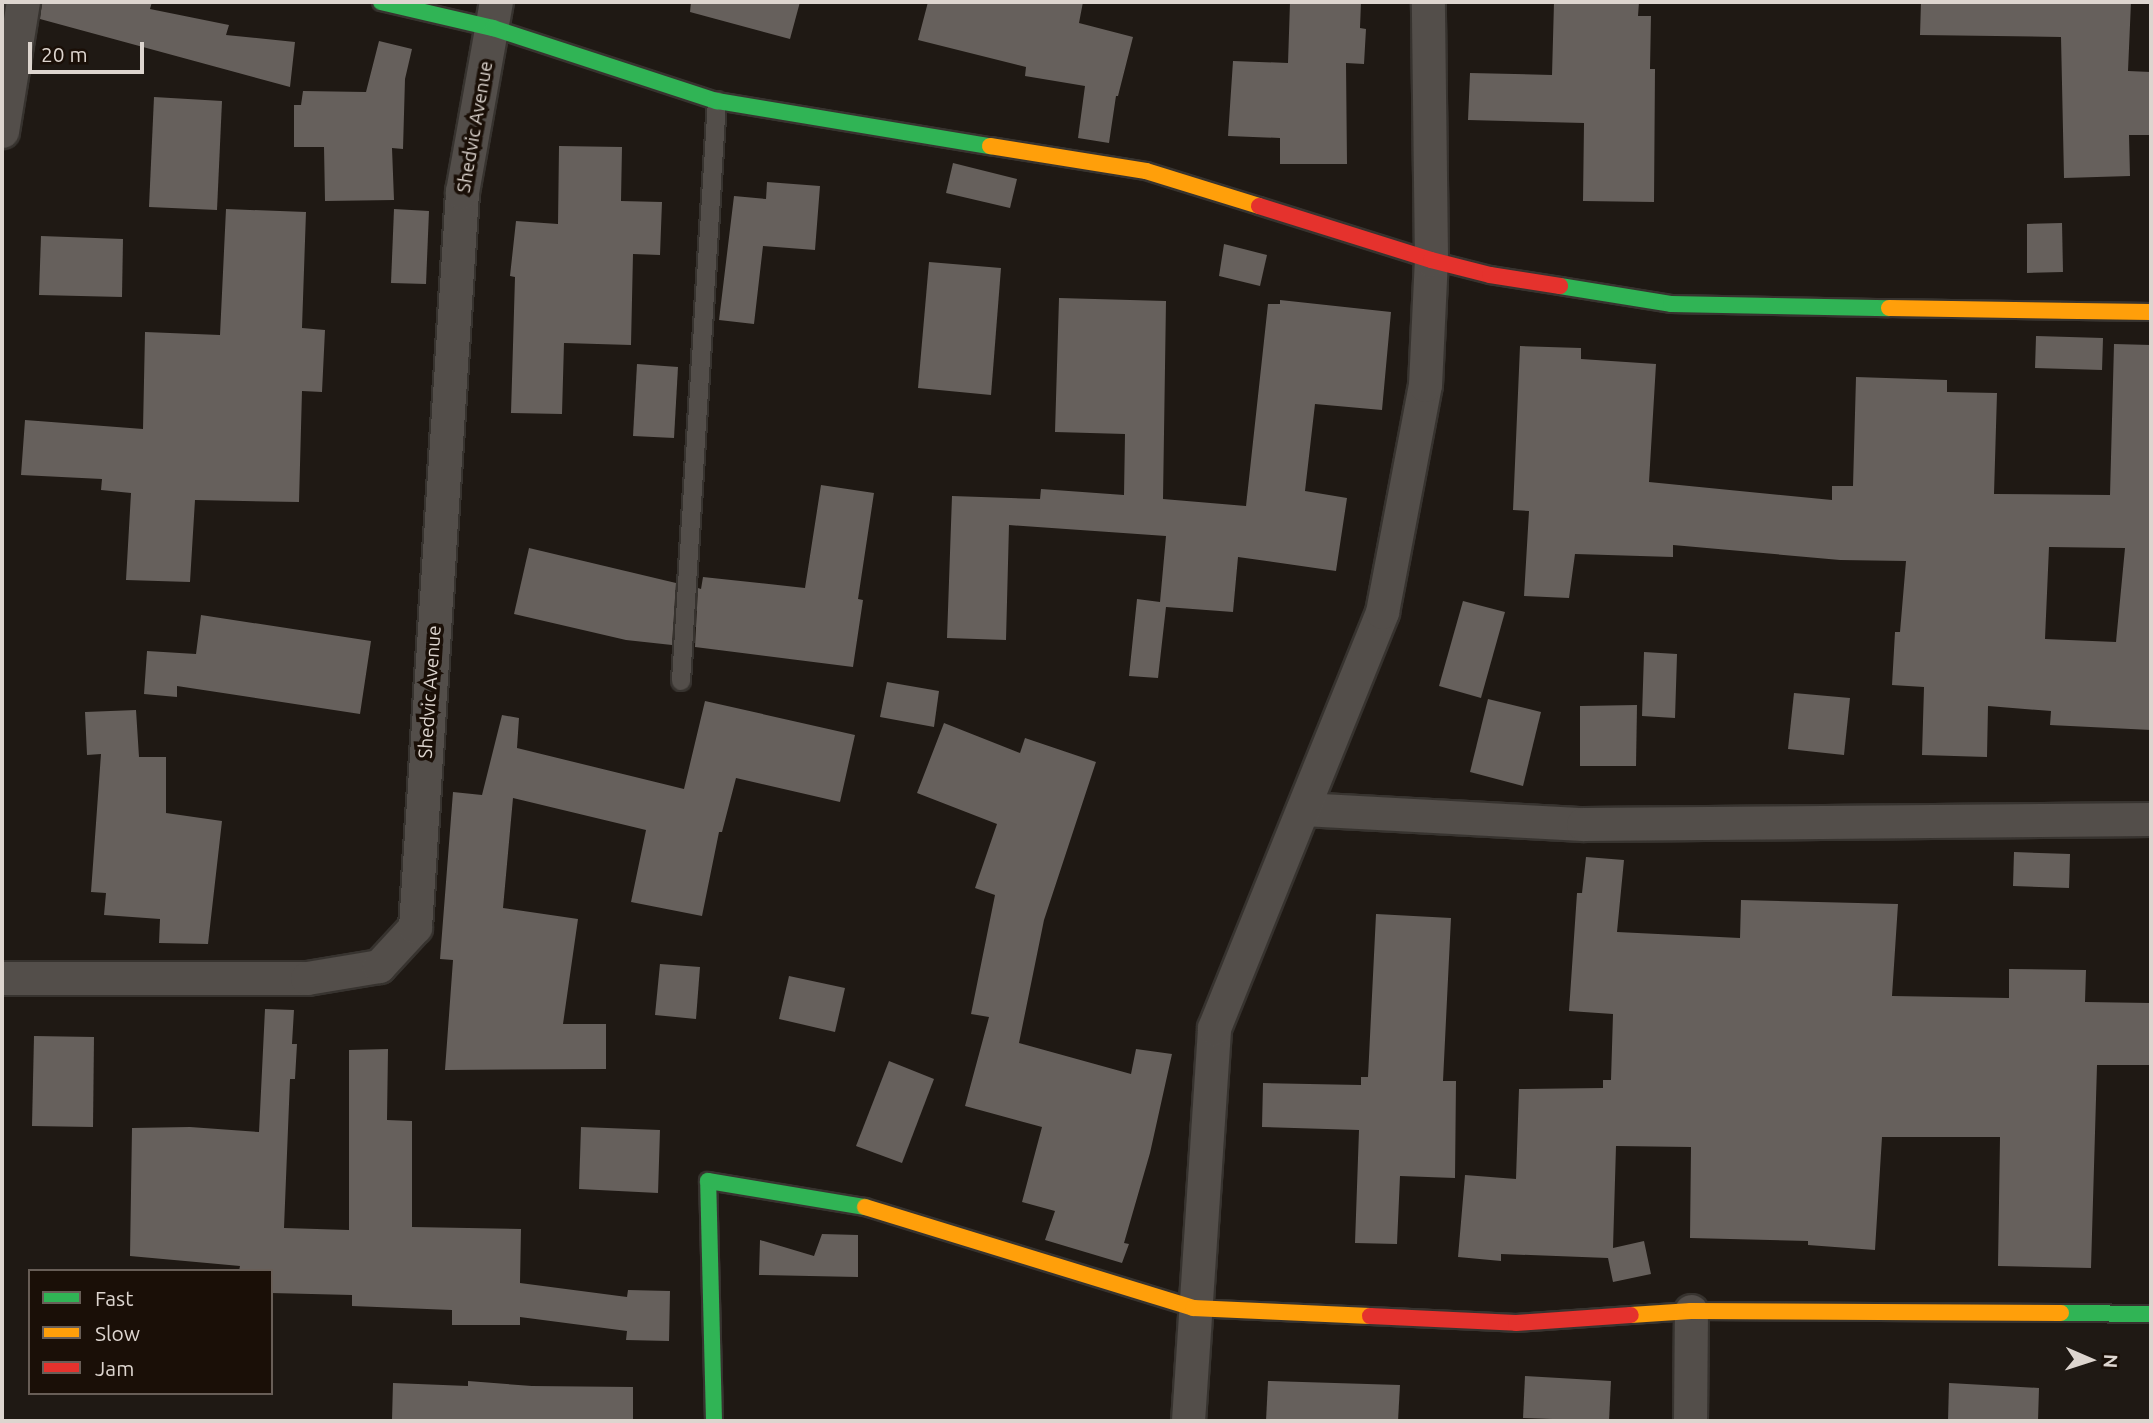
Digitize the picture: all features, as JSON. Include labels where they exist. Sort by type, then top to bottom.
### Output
[{"type":"street","points":[[2,131],[23,2]]},
{"type":"street","points":[[381,2],[495,15],[718,101],[1146,171],[1430,261],[1490,275],[1671,304],[2151,312]]},
{"type":"street","points":[[1188,1421],[1193,1308],[1214,1028],[1382,612],[1425,385],[1430,261],[1427,2]]},
{"type":"street","name":"Shedvic Avenue","points":[[2,978],[307,978],[379,966],[415,927],[462,192],[495,15]]},
{"type":"street","points":[[1303,808],[1583,824],[2151,819]]},
{"type":"street","points":[[714,1421],[708,1181],[849,1202],[1193,1308],[1516,1323],[1691,1311],[2151,1314]]},
{"type":"street","points":[[1690,1421],[1691,1311]]},
{"type":"lane","points":[[681,681],[718,101]]},
{"type":"building","points":[[42,2],[152,2],[150,9],[229,25],[226,35],[295,42],[290,87],[40,19]]},
{"type":"building","points":[[691,2],[800,2],[790,39],[690,12]]},
{"type":"building","points":[[928,2],[1083,2],[1079,23],[1133,37],[1116,96],[1109,143],[1078,138],[1085,86],[1025,76],[1026,67],[918,40]]},
{"type":"building","points":[[1290,2],[1361,2],[1360,28],[1366,29],[1364,64],[1346,63],[1347,164],[1280,164],[1280,138],[1228,136],[1233,61],[1288,63]]},
{"type":"building","points":[[1554,2],[1639,2],[1638,16],[1651,16],[1650,69],[1655,69],[1654,202],[1583,201],[1584,123],[1468,120],[1470,73],[1552,75]]},
{"type":"building","points":[[1921,2],[2131,2],[2128,71],[2151,72],[2151,135],[2129,135],[2130,176],[2064,178],[2061,37],[1920,35]]},
{"type":"building","points":[[379,41],[412,49],[405,79],[403,149],[392,148],[394,200],[325,201],[324,147],[294,147],[294,105],[301,105],[303,91],[366,92]]},
{"type":"building","points":[[154,97],[222,101],[217,210],[149,207]]},
{"type":"building","points":[[559,146],[622,147],[621,201],[662,202],[660,255],[633,254],[631,345],[564,343],[562,414],[511,413],[515,277],[510,276],[516,221],[558,224]]},
{"type":"building","points":[[953,163],[1017,179],[1010,208],[946,193]]},
{"type":"building","points":[[767,182],[820,186],[815,250],[763,246],[754,324],[719,320],[734,196],[766,199]]},
{"type":"building","points":[[226,209],[306,212],[302,328],[325,330],[322,392],[302,391],[299,502],[195,500],[190,582],[126,580],[131,493],[101,490],[102,479],[21,475],[25,420],[143,429],[145,332],[220,335]]},
{"type":"building","points":[[394,209],[429,211],[426,284],[391,283]]},
{"type":"building","points":[[2062,223],[2063,272],[2027,273],[2027,224]]},
{"type":"building","points":[[41,236],[123,239],[122,297],[39,295]]},
{"type":"building","points":[[1224,244],[1267,255],[1260,286],[1219,276]]},
{"type":"building","points":[[929,262],[1001,268],[991,395],[918,388]]},
{"type":"building","points":[[1059,298],[1166,301],[1163,499],[1246,506],[1268,304],[1280,304],[1280,300],[1391,312],[1382,410],[1315,404],[1305,491],[1347,498],[1336,571],[1238,557],[1233,612],[1166,607],[1158,678],[1129,676],[1137,599],[1160,602],[1166,536],[1009,525],[1006,640],[947,638],[952,496],[1040,499],[1041,489],[1124,495],[1125,434],[1055,432]]},
{"type":"building","points":[[2036,336],[2103,338],[2102,370],[2035,368]]},
{"type":"building","points":[[2114,344],[2151,345],[2151,730],[2050,725],[2051,711],[1988,706],[1987,757],[1922,755],[1924,687],[1892,685],[1895,632],[1900,632],[1906,561],[1840,560],[1673,545],[1673,557],[1575,554],[1569,598],[1524,596],[1529,511],[1513,510],[1520,346],[1581,348],[1581,359],[1656,364],[1649,482],[1832,500],[1832,486],[1853,486],[1856,377],[1947,380],[1947,392],[1997,393],[1994,494],[2110,495]],"holes":[[[2049,547],[2125,548],[2116,642],[2045,639]]]},
{"type":"building","points":[[637,364],[678,367],[674,438],[633,436]]},
{"type":"building","points":[[821,485],[874,493],[858,599],[863,600],[853,667],[695,647],[698,588],[701,589],[703,577],[805,588]]},
{"type":"building","points":[[529,548],[676,583],[672,645],[626,640],[514,614]]},
{"type":"building","points":[[1463,601],[1505,612],[1481,698],[1439,686]]},
{"type":"building","points":[[201,615],[371,641],[360,714],[177,686],[177,697],[144,694],[147,651],[196,654]]},
{"type":"building","points":[[1644,652],[1677,654],[1675,718],[1642,716]]},
{"type":"building","points":[[887,682],[939,691],[934,727],[880,717]]},
{"type":"building","points":[[1794,693],[1850,698],[1844,755],[1788,749]]},
{"type":"building","points":[[1488,699],[1541,712],[1523,786],[1470,772]]},
{"type":"building","points":[[705,701],[855,735],[840,802],[736,778],[722,832],[719,832],[702,916],[631,902],[646,830],[513,798],[503,908],[578,919],[563,1024],[606,1024],[606,1069],[445,1070],[453,960],[440,959],[453,792],[482,795],[502,715],[519,718],[517,748],[684,789]]},
{"type":"building","points":[[1637,705],[1636,766],[1580,766],[1580,706]]},
{"type":"building","points":[[136,710],[139,757],[166,757],[166,813],[222,821],[208,944],[159,943],[160,919],[104,915],[106,893],[91,892],[101,754],[87,755],[85,712]]},
{"type":"building","points":[[944,723],[1020,753],[1025,738],[1096,762],[1044,920],[1019,1043],[1131,1074],[1136,1049],[1172,1054],[1150,1153],[1124,1243],[1129,1244],[1122,1263],[1045,1240],[1055,1211],[1022,1202],[1042,1127],[965,1106],[989,1017],[971,1014],[995,895],[975,888],[997,824],[917,793]]},
{"type":"building","points":[[2014,852],[2070,854],[2069,888],[2013,886]]},
{"type":"building","points":[[1586,857],[1624,860],[1617,932],[1740,938],[1741,900],[1898,904],[1892,996],[2009,998],[2009,969],[2086,970],[2085,1002],[2151,1003],[2151,1065],[2097,1065],[2091,1268],[1998,1266],[2000,1137],[1882,1137],[1875,1250],[1808,1245],[1808,1241],[1690,1238],[1691,1147],[1616,1146],[1613,1248],[1644,1241],[1651,1274],[1613,1282],[1608,1258],[1501,1254],[1501,1261],[1458,1257],[1465,1175],[1516,1179],[1519,1089],[1603,1088],[1603,1080],[1611,1080],[1613,1014],[1569,1011],[1577,893],[1582,893]]},
{"type":"building","points":[[1376,914],[1451,918],[1443,1081],[1456,1081],[1455,1178],[1400,1176],[1397,1244],[1355,1243],[1359,1130],[1262,1127],[1263,1083],[1361,1085],[1361,1077],[1368,1077]]},
{"type":"building","points":[[660,964],[700,967],[696,1019],[655,1015]]},
{"type":"building","points":[[789,976],[845,988],[835,1032],[779,1019]]},
{"type":"building","points":[[265,1009],[294,1010],[292,1044],[297,1044],[295,1079],[290,1079],[284,1228],[349,1230],[349,1050],[388,1049],[387,1120],[412,1121],[412,1227],[521,1229],[520,1283],[627,1297],[628,1290],[670,1291],[669,1341],[626,1340],[627,1331],[520,1317],[520,1325],[452,1325],[452,1310],[352,1306],[352,1295],[273,1293],[273,1269],[239,1269],[240,1266],[130,1256],[132,1128],[190,1127],[259,1132]]},
{"type":"building","points":[[34,1036],[94,1037],[93,1127],[32,1126]]},
{"type":"building","points":[[889,1061],[934,1079],[902,1163],[856,1146]]},
{"type":"building","points":[[581,1127],[660,1130],[658,1193],[579,1189]]},
{"type":"building","points":[[822,1234],[858,1235],[858,1277],[759,1275],[760,1240],[814,1256]]},
{"type":"building","points":[[1525,1376],[1611,1381],[1609,1421],[1523,1418]]},
{"type":"building","points":[[468,1381],[532,1386],[633,1387],[633,1421],[392,1420],[393,1383],[468,1386]]},
{"type":"building","points":[[1268,1381],[1400,1385],[1398,1421],[1266,1421]]},
{"type":"building","points":[[1949,1383],[2039,1388],[2038,1421],[1948,1421]]},
{"type":"traffic: fast","points":[[381,2],[493,28],[717,101],[990,146]]},
{"type":"traffic: fast","points":[[1560,286],[1671,304],[1889,308]]},
{"type":"traffic: fast","points":[[714,1421],[708,1181],[865,1207]]},
{"type":"traffic: fast","points":[[2061,1313],[2151,1314]]},
{"type":"traffic: slow","points":[[990,146],[1146,171],[1259,206]]},
{"type":"traffic: slow","points":[[1889,308],[2151,312]]},
{"type":"traffic: slow","points":[[865,1207],[1193,1308],[1370,1316]]},
{"type":"traffic: slow","points":[[1631,1315],[1691,1311],[2061,1313]]},
{"type":"traffic: jam","points":[[1259,206],[1431,260],[1490,275],[1560,286]]},
{"type":"traffic: jam","points":[[1370,1316],[1516,1323],[1631,1315]]}]
